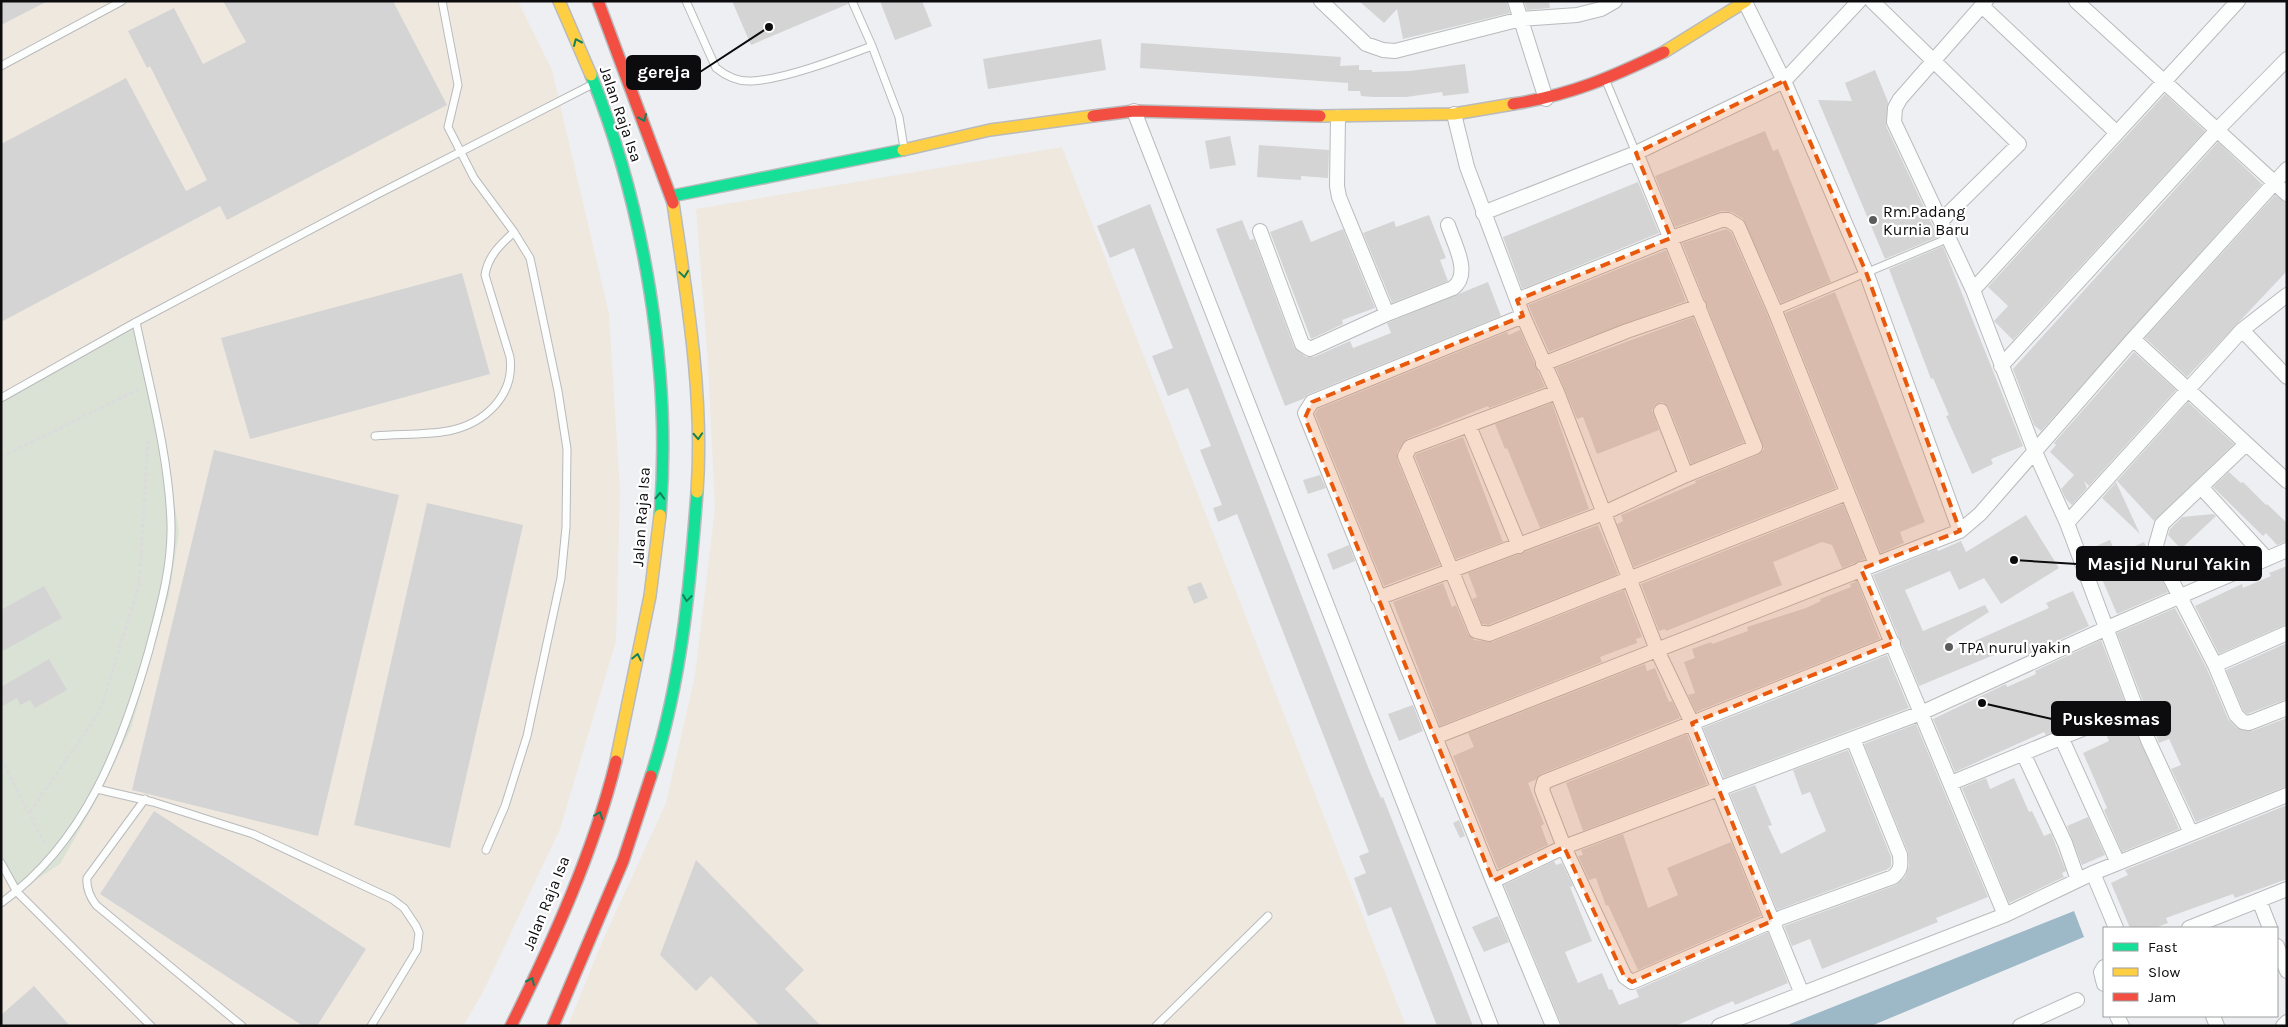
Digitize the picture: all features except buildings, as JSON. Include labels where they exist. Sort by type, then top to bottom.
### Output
[{"type":"main road","name":"Jalan Raja Isa","points":[[511,1026],[556,924],[607,793],[617,756],[652,584],[658,532],[661,422],[655,336],[636,218],[603,80],[559,1]]},
{"type":"main road","name":"Jalan Raja Isa","points":[[553,1026],[623,861],[656,761],[669,708],[682,633],[691,567],[699,458],[690,326],[672,196],[598,1]]},
{"type":"main road","points":[[672,196],[904,150],[990,130],[1134,112],[1338,117],[1454,114],[1546,98],[1606,80],[1677,45],[1745,2]]},
{"type":"main road","points":[[603,80],[626,72]]},
{"type":"street","points":[[1320,1],[1366,44],[1383,50],[1395,51],[1521,19],[1577,15],[1601,9],[1615,1]]},
{"type":"street","points":[[1515,1],[1546,98]]},
{"type":"street","points":[[1483,213],[1636,153],[1784,81],[1859,1]]},
{"type":"street","points":[[1872,1],[2019,144],[1941,221]]},
{"type":"street","points":[[2076,1],[2287,194]]},
{"type":"street","points":[[1974,290],[2238,1]]},
{"type":"street","points":[[1745,2],[1784,81],[1866,272],[1960,531]]},
{"type":"street","points":[[2117,134],[1984,3],[1933,60],[1894,108],[1894,122],[1974,290],[2034,452],[2067,522],[2148,740],[2191,833]]},
{"type":"street","points":[[2001,366],[2218,129],[2287,59]]},
{"type":"street","points":[[1134,112],[1492,1026]]},
{"type":"street","points":[[1454,114],[1467,167],[1523,316],[1557,392],[1657,650],[1692,723],[1802,994]]},
{"type":"street","points":[[1338,117],[1337,186],[1339,197],[1387,314]]},
{"type":"street","points":[[1378,598],[1604,513],[1686,475],[1755,447],[1636,153]]},
{"type":"street","points":[[1435,737],[1960,531],[1980,514],[2133,338],[2287,169]]},
{"type":"street","points":[[1517,300],[1671,238],[1722,220],[1732,221],[1738,226],[1775,311],[1876,564]]},
{"type":"street","points":[[1260,231],[1302,344],[1307,348],[1314,348],[1387,314],[1459,284],[1462,265],[1448,225]]},
{"type":"street","points":[[2067,522],[2242,330],[2287,295]]},
{"type":"street","points":[[1543,364],[1627,331],[1699,306]]},
{"type":"street","points":[[1523,316],[1312,402],[1307,408],[1305,418],[1554,1026]]},
{"type":"street","points":[[2242,330],[2287,378]]},
{"type":"street","points":[[2133,338],[2287,481]]},
{"type":"street","points":[[1557,392],[1410,447],[1405,456],[1450,572],[1476,631],[1482,634],[1489,634],[1628,577],[1847,493]]},
{"type":"street","points":[[1661,411],[1686,475]]},
{"type":"street","points":[[1469,426],[1519,546]]},
{"type":"street","points":[[2246,444],[2162,524],[2156,545],[2159,556],[2215,664],[2236,715],[2243,722],[2249,723],[2287,708]]},
{"type":"street","points":[[2201,487],[2266,558]]},
{"type":"street","points":[[1493,881],[1564,847],[1921,713],[2107,628],[2287,550]]},
{"type":"street","points":[[1861,569],[2005,915]]},
{"type":"street","points":[[2215,664],[2287,633]]},
{"type":"street","points":[[1853,740],[1900,855],[1901,868],[1893,877],[1772,920],[1632,982],[1629,981],[1624,976],[1564,847],[1542,790],[1544,782],[1893,643]]},
{"type":"street","points":[[1951,783],[2136,707]]},
{"type":"street","points":[[2061,737],[2118,863]]},
{"type":"street","points":[[2022,753],[2065,843],[2078,880]]},
{"type":"street","points":[[1719,1026],[2005,915],[2078,880],[2287,794]]},
{"type":"street","points":[[2093,874],[2116,927]]},
{"type":"street","points":[[2192,927],[2287,889]]},
{"type":"street","points":[[2259,900],[2270,927]]},
{"type":"street","points":[[2278,948],[2287,971]]},
{"type":"street","points":[[2020,1026],[2050,1020],[2077,1000]]},
{"type":"street","points":[[2284,1026],[2287,1022]]},
{"type":"lane","points":[[1,66],[122,1]]},
{"type":"lane","points":[[442,1],[458,85],[448,127],[459,152],[474,178],[514,232],[530,258],[558,391],[567,449],[566,527],[562,578],[527,736],[505,806],[486,850]]},
{"type":"lane","points":[[686,1],[716,68],[736,79],[751,82],[786,74],[872,46]]},
{"type":"lane","points":[[852,1],[872,46],[899,117],[904,150]]},
{"type":"lane","points":[[1,398],[136,322],[459,152],[603,80]]},
{"type":"lane","points":[[1606,80],[1636,153]]},
{"type":"lane","points":[[375,436],[446,431],[457,428],[474,422],[498,404],[505,394],[512,370],[510,357],[485,275],[486,267],[495,250],[514,232]]},
{"type":"lane","points":[[1775,311],[1949,238]]},
{"type":"lane","points":[[1,903],[16,892],[51,858],[97,789],[114,756],[134,702],[166,588],[171,525],[167,472],[136,322]]},
{"type":"lane","points":[[97,789],[145,799],[253,834],[392,899],[404,908],[418,933],[417,950],[371,1026]]},
{"type":"lane","points":[[145,799],[87,878],[86,886],[96,905],[242,1026]]},
{"type":"lane","points":[[1,863],[16,892],[151,1026]]},
{"type":"lane","points":[[1156,1026],[1268,916]]},
{"type":"path","points":[[1,457],[140,389]]},
{"type":"path","points":[[30,812],[100,711],[103,702],[139,585],[148,433]]},
{"type":"path","points":[[1,759],[30,812],[51,858]]},
{"type":"highlighted area","points":[[1784,81],[1866,272],[1960,531],[1861,569],[1893,643],[1692,723],[1772,921],[1632,982],[1624,976],[1564,847],[1493,881],[1305,418],[1312,402],[1523,316],[1517,300],[1671,238],[1636,153]]},
{"type":"shaded area","points":[[1,1],[518,1],[552,70],[609,314],[620,491],[616,641],[560,829],[482,994],[463,1026],[1,1026]]},
{"type":"shaded area","points":[[1062,147],[1406,1026],[568,1026],[603,940],[666,803],[695,675],[715,509],[708,362],[696,209]]},
{"type":"shaded area","points":[[136,322],[168,464],[179,532],[169,595],[131,728],[101,792],[60,864],[17,892],[1,863],[1,397]]},
{"type":"water","points":[[2074,911],[2084,937],[1871,1026],[1785,1026]]},
{"type":"traffic: fast","points":[[591,75],[610,126],[626,179],[650,291],[662,405],[663,461],[660,515]]},
{"type":"traffic: fast","points":[[672,196],[903,150]]},
{"type":"traffic: fast","points":[[651,776],[670,707],[683,636],[697,492]]},
{"type":"traffic: slow","points":[[559,1],[591,75]]},
{"type":"traffic: slow","points":[[1664,52],[1746,1]]},
{"type":"traffic: slow","points":[[1320,116],[1454,114],[1513,104]]},
{"type":"traffic: slow","points":[[903,150],[990,130],[1093,116]]},
{"type":"traffic: slow","points":[[673,203],[689,311],[696,383],[699,456],[697,492]]},
{"type":"traffic: slow","points":[[616,761],[650,596],[660,515]]},
{"type":"traffic: jam","points":[[598,1],[673,203]]},
{"type":"traffic: jam","points":[[1513,104],[1554,96],[1591,84],[1664,52]]},
{"type":"traffic: jam","points":[[1093,116],[1134,111],[1320,116]]},
{"type":"traffic: jam","points":[[511,1026],[571,896],[596,829],[616,761]]},
{"type":"traffic: jam","points":[[553,1026],[623,861],[651,776]]},
{"type":"place","name":"gereja","points":[[769,27]]},
{"type":"place","name":"Rm.Padang Kurnia Baru","points":[[1873,220]]},
{"type":"place","name":"Masjid Nurul Yakin","points":[[2014,560]]},
{"type":"place","name":"TPA nurul yakin","points":[[1949,647]]},
{"type":"place","name":"Puskesmas","points":[[1982,703]]}]
